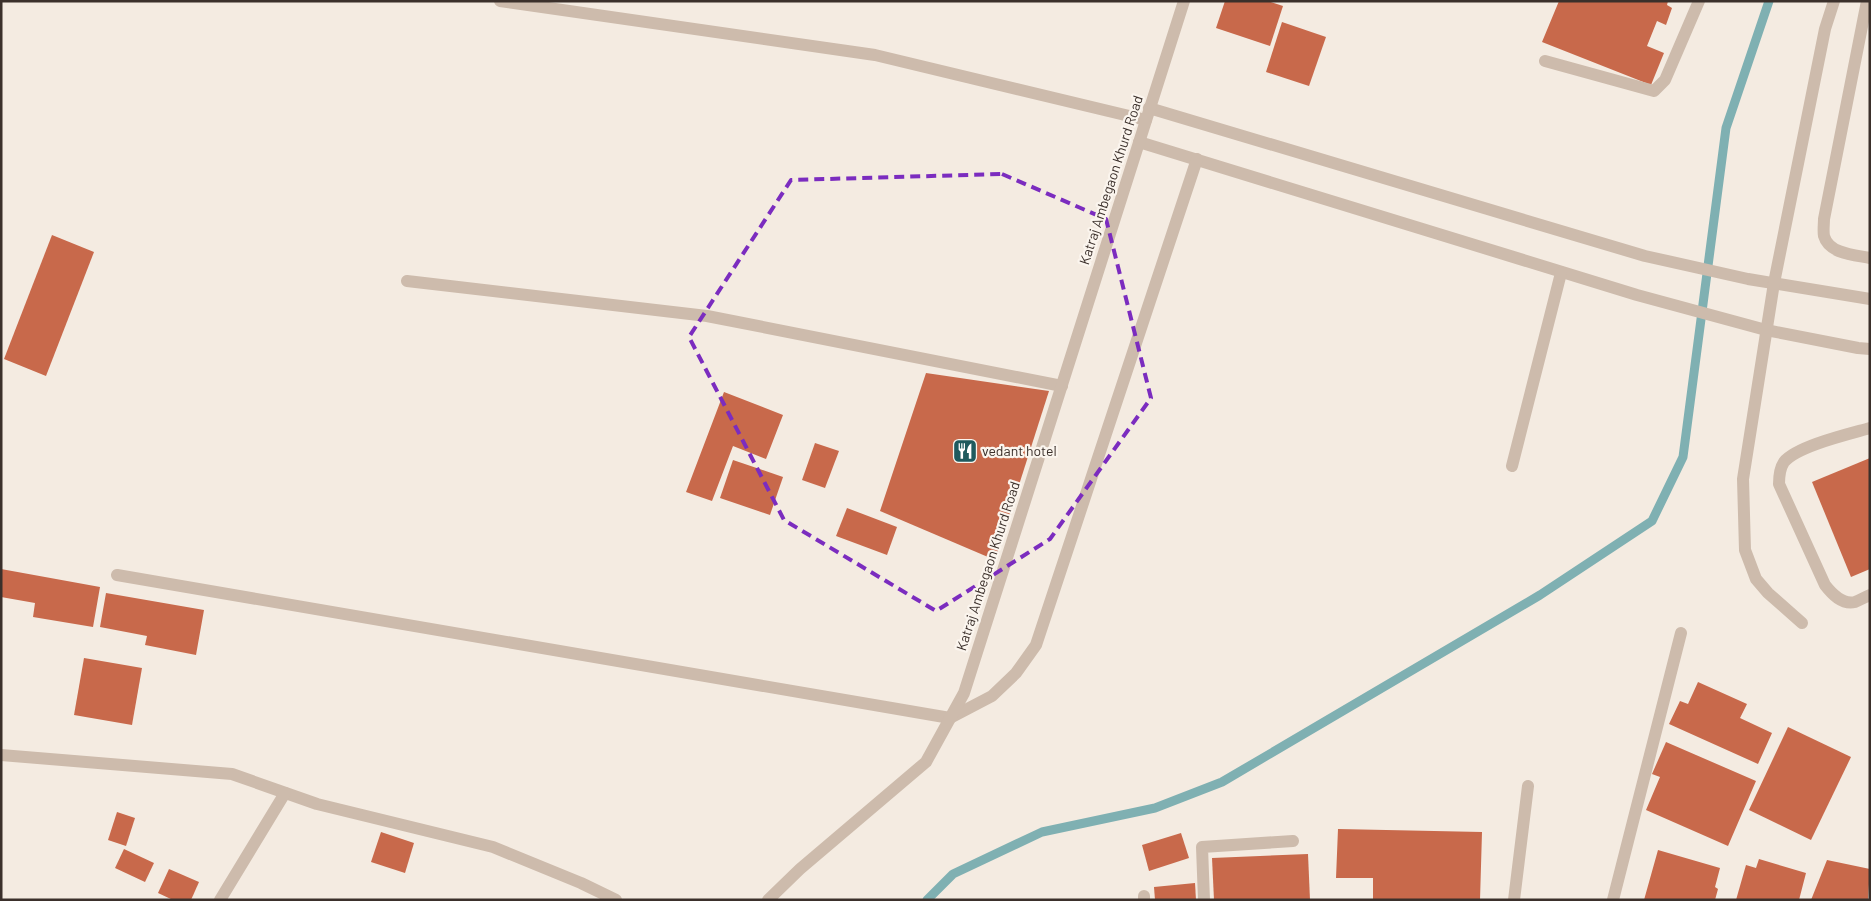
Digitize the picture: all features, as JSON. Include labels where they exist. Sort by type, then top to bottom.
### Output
[{"type":"street","points":[[500,1],[875,55],[1148,114],[1645,256],[1774,284],[1870,299]]},
{"type":"street","name":"Katraj Ambegaon Khurd Road","points":[[768,900],[805,864],[926,762],[964,693],[1184,1]]},
{"type":"street","points":[[1544,61],[1654,91],[1665,80],[1699,1]]},
{"type":"street","points":[[1802,623],[1768,593],[1756,579],[1745,550],[1742,479],[1774,284],[1825,29],[1834,1]]},
{"type":"street","points":[[1867,1],[1824,219],[1824,237],[1832,247],[1842,253],[1870,258]]},
{"type":"street","points":[[1139,142],[1637,295],[1766,330],[1870,349]]},
{"type":"street","points":[[117,575],[950,718],[992,696],[1016,673],[1036,645],[1196,159]]},
{"type":"street","points":[[1512,466],[1561,272]]},
{"type":"street","points":[[407,281],[707,316],[1062,386]]},
{"type":"street","points":[[1870,428],[1795,452],[1782,466],[1779,474],[1779,484],[1825,585],[1834,596],[1848,602],[1854,602],[1870,595]]},
{"type":"street","points":[[1613,900],[1681,633]]},
{"type":"street","points":[[1,755],[232,774],[317,804],[493,846],[616,900]]},
{"type":"street","points":[[1514,900],[1528,786]]},
{"type":"street","points":[[220,900],[285,793]]},
{"type":"street","points":[[1204,900],[1202,846],[1293,841]]},
{"type":"highlighted area","points":[[1002,174],[1106,219],[1151,398],[1050,539],[936,611],[784,520],[689,337],[791,180]]},
{"type":"building","points":[[1225,1],[1268,1],[1283,6],[1270,46],[1216,28]]},
{"type":"building","points":[[1559,1],[1668,1],[1667,5],[1672,8],[1666,25],[1657,21],[1647,46],[1664,53],[1651,85],[1542,42]]},
{"type":"building","points":[[1282,22],[1326,37],[1309,86],[1266,72]]},
{"type":"building","points":[[52,235],[94,252],[46,376],[4,359]]},
{"type":"building","name":"vedant hotel","points":[[926,373],[1049,391],[995,560],[880,511]]},
{"type":"building","points":[[724,392],[783,415],[766,459],[733,446],[712,501],[686,492]]},
{"type":"building","points":[[815,443],[839,451],[825,488],[802,480]]},
{"type":"building","points":[[1870,458],[1870,569],[1851,577],[1812,482]]},
{"type":"building","points":[[733,460],[783,477],[770,515],[720,498]]},
{"type":"building","points":[[847,508],[897,527],[887,555],[836,536]]},
{"type":"building","points":[[1,569],[100,587],[93,627],[33,617],[35,603],[1,597]]},
{"type":"building","points":[[106,593],[204,610],[196,655],[145,645],[147,636],[100,627]]},
{"type":"building","points":[[84,658],[142,668],[132,725],[74,715]]},
{"type":"building","points":[[1698,682],[1747,704],[1740,718],[1772,733],[1758,764],[1669,724],[1680,701],[1688,704]]},
{"type":"building","points":[[1788,727],[1851,757],[1811,840],[1749,810]]},
{"type":"building","points":[[1666,742],[1756,781],[1728,846],[1646,810],[1660,777],[1652,774]]},
{"type":"building","points":[[117,812],[135,818],[126,846],[108,840]]},
{"type":"building","points":[[1338,829],[1482,832],[1480,900],[1373,900],[1373,878],[1336,878]]},
{"type":"building","points":[[381,832],[414,843],[405,873],[371,862]]},
{"type":"building","points":[[1181,833],[1189,858],[1149,871],[1142,845]]},
{"type":"building","points":[[124,849],[154,863],[145,882],[115,868]]},
{"type":"building","points":[[1658,850],[1720,868],[1715,887],[1718,889],[1715,900],[1644,900]]},
{"type":"building","points":[[1308,854],[1310,900],[1214,900],[1212,858]]},
{"type":"building","points":[[1759,859],[1806,873],[1799,900],[1736,900],[1746,865],[1756,868]]},
{"type":"building","points":[[1827,860],[1870,869],[1868,900],[1811,900]]},
{"type":"building","points":[[169,869],[199,882],[191,900],[173,900],[158,893]]},
{"type":"building","points":[[1195,883],[1196,900],[1155,900],[1154,887]]},
{"type":"waterway","points":[[927,900],[953,874],[1042,832],[1155,808],[1222,782],[1540,595],[1652,521],[1683,457],[1726,128],[1769,1]]},
{"type":"place","name":"vedant hotel","points":[[965,451]]}]
